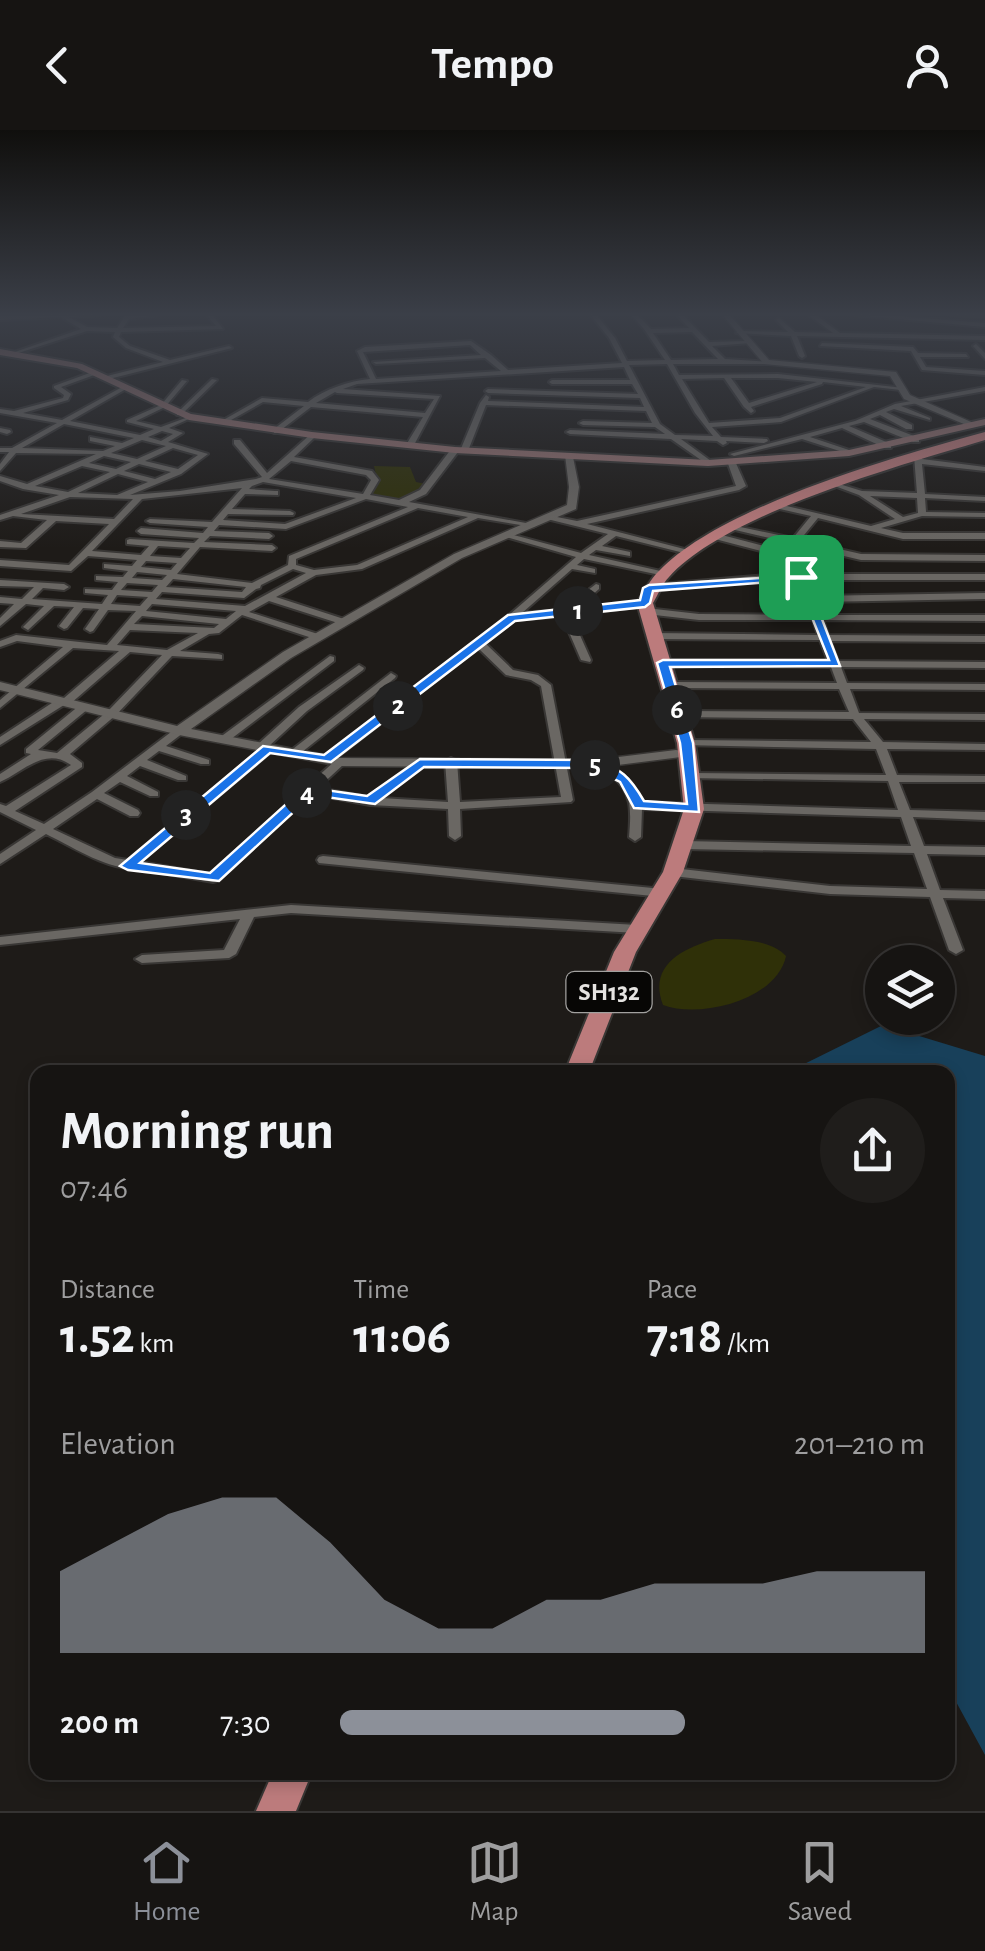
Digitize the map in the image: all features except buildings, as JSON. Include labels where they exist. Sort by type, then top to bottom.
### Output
[{"type":"main road","points":[[131,391],[184,415],[222,423],[459,450],[708,463],[735,458],[849,453],[894,445],[919,453]]},
{"type":"main road","points":[[688,551],[774,505],[982,429]]},
{"type":"main road","points":[[648,907],[659,868],[686,808],[681,790],[681,748],[648,592],[688,551],[764,506],[919,453]]},
{"type":"main road","name":"SH132","points":[[579,1065],[648,907],[673,872],[684,845],[692,776],[681,748],[670,685],[652,636],[648,592]]},
{"type":"main road","points":[[276,1811],[289,1780]]},
{"type":"street","points":[[2,414],[66,399],[68,394],[64,391]]},
{"type":"street","points":[[0,468],[15,450],[118,391]]},
{"type":"street","points":[[164,442],[179,433],[129,421],[163,406],[173,391]]},
{"type":"street","points":[[25,487],[160,429],[184,415],[202,391]]},
{"type":"street","points":[[277,431],[329,391]]},
{"type":"street","points":[[353,391],[438,397],[410,445]]},
{"type":"street","points":[[401,503],[423,492],[459,450],[488,391]]},
{"type":"street","points":[[625,391],[642,396]]},
{"type":"street","points":[[640,391],[657,425],[708,463]]},
{"type":"street","points":[[576,524],[742,486],[735,458],[688,391]]},
{"type":"street","points":[[736,391],[761,423]]},
{"type":"street","points":[[746,406],[792,391]]},
{"type":"street","points":[[708,425],[761,423],[802,415],[860,391]]},
{"type":"street","points":[[904,391],[907,397],[982,429]]},
{"type":"street","points":[[735,458],[863,420],[894,406],[970,391]]},
{"type":"street","points":[[222,423],[240,415],[255,401],[426,415]]},
{"type":"street","points":[[483,403],[648,408]]},
{"type":"street","points":[[894,406],[928,420]]},
{"type":"street","points":[[880,412],[909,426]]},
{"type":"street","points":[[2,414],[141,437],[204,454],[172,477],[181,494]]},
{"type":"street","points":[[863,420],[919,453],[985,468]]},
{"type":"street","points":[[657,425],[572,428],[721,442],[790,440]]},
{"type":"street","points":[[842,426],[894,445]]},
{"type":"street","points":[[112,646],[247,487],[265,478],[312,435]]},
{"type":"street","points":[[803,437],[849,453]]},
{"type":"street","points":[[93,439],[122,446]]},
{"type":"street","points":[[237,442],[265,478],[532,525]]},
{"type":"street","points":[[3,516],[68,495],[175,445]]},
{"type":"street","points":[[0,450],[103,454],[178,472]]},
{"type":"street","points":[[919,453],[922,514]]},
{"type":"street","points":[[130,542],[156,544],[206,534],[286,527],[365,497],[375,480],[369,473],[286,458]]},
{"type":"street","points":[[0,860],[318,637],[458,556],[572,507],[568,458]]},
{"type":"street","points":[[80,463],[155,482]]},
{"type":"street","points":[[115,498],[178,472]]},
{"type":"street","points":[[920,479],[945,475],[985,478]]},
{"type":"street","points":[[2,482],[68,495],[138,499],[247,487],[276,493]]},
{"type":"street","points":[[836,485],[862,493],[985,499]]},
{"type":"street","points":[[862,493],[902,520]]},
{"type":"street","points":[[0,562],[71,568],[138,499]]},
{"type":"street","points":[[226,511],[287,509],[234,502]]},
{"type":"street","points":[[292,566],[292,558],[310,549],[416,505]]},
{"type":"street","points":[[774,505],[903,536],[985,536]]},
{"type":"street","points":[[873,528],[922,514],[985,515]]},
{"type":"street","points":[[793,544],[816,515]]},
{"type":"street","points":[[3,516],[116,522]]},
{"type":"street","points":[[128,627],[216,631],[244,610],[314,573],[359,566],[477,516]]},
{"type":"street","points":[[550,517],[688,551]]},
{"type":"street","points":[[0,544],[24,546],[54,518]]},
{"type":"street","points":[[150,521],[272,548]]},
{"type":"street","points":[[734,526],[793,544],[861,558],[985,558]]},
{"type":"street","points":[[141,531],[269,536]]},
{"type":"street","points":[[3,810],[128,866],[214,878],[310,790],[333,761],[614,534]]},
{"type":"street","points":[[509,535],[582,556],[699,617],[981,618]]},
{"type":"street","points":[[718,536],[765,549],[772,577]]},
{"type":"street","points":[[652,636],[985,636],[981,618],[936,577],[903,536]]},
{"type":"street","points":[[90,629],[114,593],[156,544]]},
{"type":"street","points":[[793,544],[824,638],[847,687],[855,715],[881,747],[956,950]]},
{"type":"street","points":[[595,547],[627,554]]},
{"type":"street","points":[[86,553],[183,562]]},
{"type":"street","points":[[107,566],[136,570],[157,592],[228,622]]},
{"type":"street","points":[[0,600],[106,608],[157,592],[244,596],[254,586],[292,566],[314,573]]},
{"type":"street","points":[[571,566],[592,572]]},
{"type":"street","points":[[512,618],[565,613],[648,592],[772,577],[985,577]]},
{"type":"street","points":[[99,578],[244,610],[318,637]]},
{"type":"street","points":[[0,583],[64,587]]},
{"type":"street","points":[[0,622],[41,586]]},
{"type":"street","points":[[88,591],[157,592],[254,586],[283,589]]},
{"type":"street","points":[[565,613],[596,587]]},
{"type":"street","points":[[810,599],[985,596]]},
{"type":"street","points":[[267,597],[344,622]]},
{"type":"street","points":[[28,627],[52,604]]},
{"type":"street","points":[[64,626],[80,606]]},
{"type":"street","points":[[565,613],[586,660]]},
{"type":"street","points":[[84,706],[30,751],[59,757],[112,713],[170,652],[205,633]]},
{"type":"street","points":[[0,644],[16,638],[218,656]]},
{"type":"street","points":[[0,705],[6,688],[72,644]]},
{"type":"street","points":[[310,790],[370,801],[454,806],[566,803],[546,685],[510,673],[480,644]]},
{"type":"street","points":[[0,742],[64,702],[128,648]]},
{"type":"street","points":[[223,740],[330,659]]},
{"type":"street","points":[[663,663],[985,664]]},
{"type":"street","points":[[128,866],[303,709],[359,668]]},
{"type":"street","points":[[293,754],[392,676]]},
{"type":"street","points":[[670,685],[985,688]]},
{"type":"street","points":[[6,688],[179,731],[333,761],[594,764],[681,748],[985,748]]},
{"type":"street","points":[[678,714],[985,717]]},
{"type":"street","points":[[160,748],[206,762]]},
{"type":"street","points":[[0,779],[39,754]]},
{"type":"street","points":[[3,810],[78,765],[78,761],[63,754]]},
{"type":"street","points":[[451,761],[455,836]]},
{"type":"street","points":[[141,762],[182,778]]},
{"type":"street","points":[[370,801],[420,762]]},
{"type":"street","points":[[594,764],[626,780],[639,805],[635,836]]},
{"type":"street","points":[[692,776],[985,779]]},
{"type":"street","points":[[119,778],[154,794]]},
{"type":"street","points":[[96,794],[134,813]]},
{"type":"street","points":[[639,805],[985,816]]},
{"type":"street","points":[[684,845],[985,850]]},
{"type":"street","points":[[324,860],[648,907]]},
{"type":"street","points":[[673,872],[830,890],[985,895]]},
{"type":"street","points":[[0,941],[291,908],[648,907]]},
{"type":"street","points":[[142,959],[229,954],[249,913]]},
{"type":"shaded area","points":[[374,466],[410,467],[416,482],[426,484],[400,501],[369,496],[378,483]]},
{"type":"shaded area","points":[[715,939],[762,943],[786,956],[780,971],[753,995],[716,1007],[679,1009],[663,1005],[660,980],[671,961],[690,948]]},
{"type":"water","points":[[865,1034],[916,1035],[985,1056],[985,1755],[955,1700],[955,1065],[802,1065]]},
{"type":"route","points":[[801,577],[836,664],[663,663],[686,743],[694,809],[639,805],[626,780],[594,764],[420,762],[370,801],[310,790],[214,878],[128,866],[268,749],[326,760],[512,618],[645,603],[649,588],[801,577]]}]
